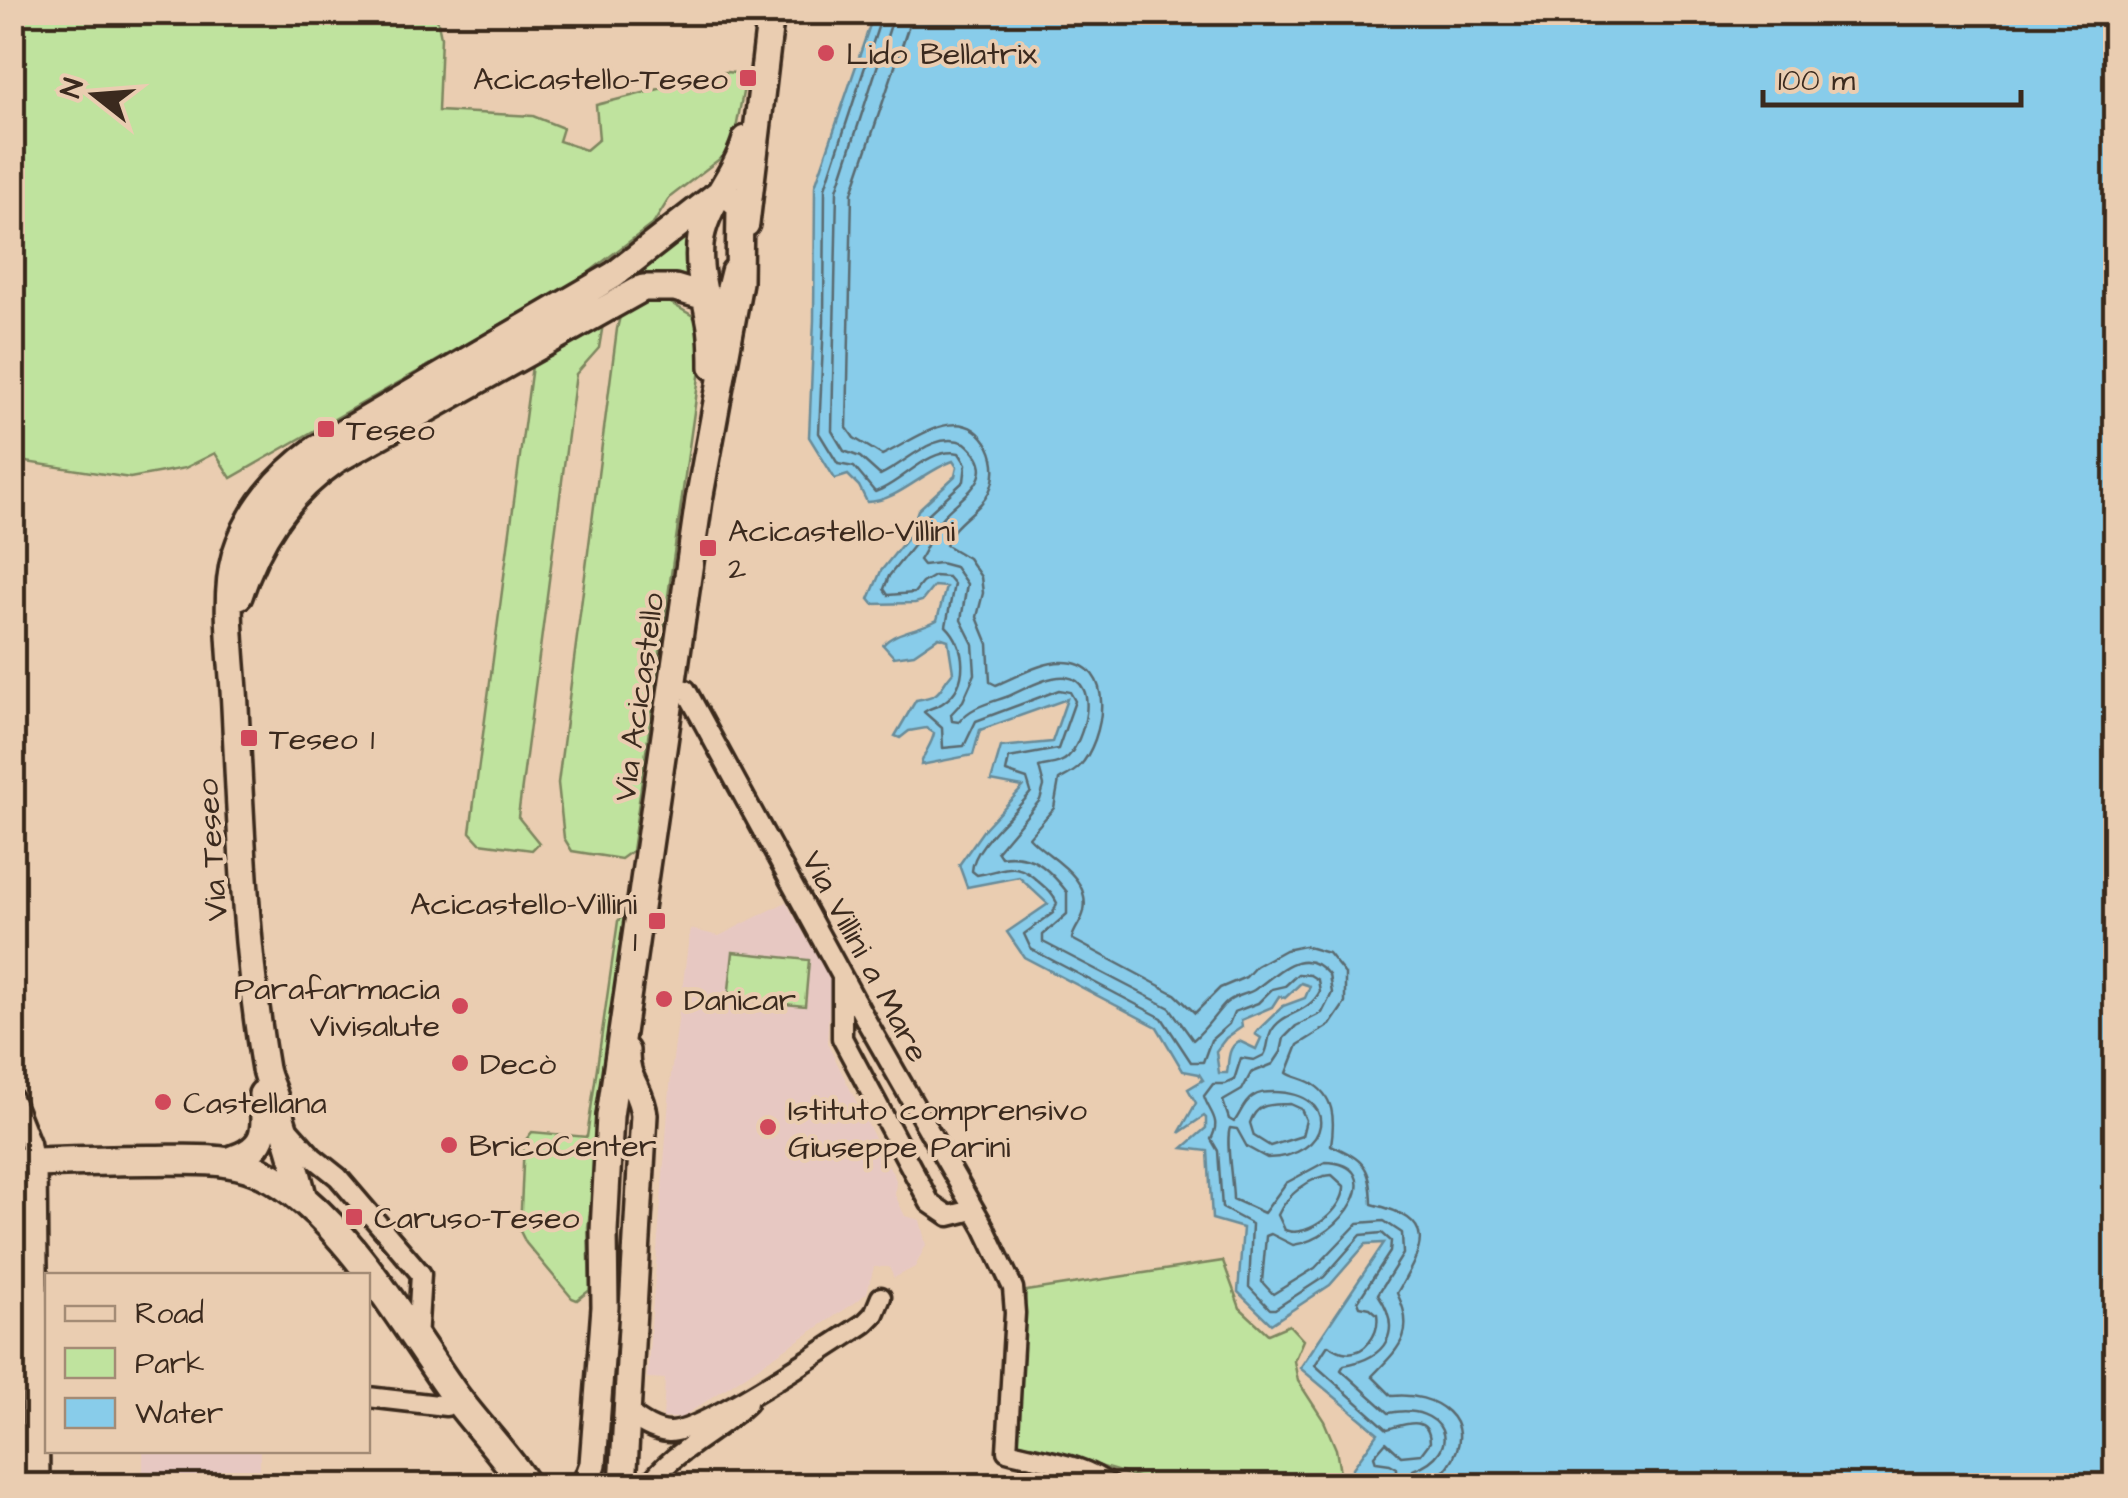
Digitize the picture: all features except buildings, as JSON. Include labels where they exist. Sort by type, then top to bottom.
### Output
[{"type":"main road","points":[[708,311],[728,296],[740,250],[770,12]]},
{"type":"main road","points":[[714,407],[701,238],[719,192],[736,169],[762,74]]},
{"type":"main road","points":[[714,407],[737,297],[740,250],[740,206],[719,192]]},
{"type":"main road","name":"Via Teseo","points":[[266,1074],[249,918],[231,620],[234,560],[250,518],[288,469],[362,420],[614,275],[719,192]]},
{"type":"main road","points":[[231,620],[260,543],[285,505],[314,475],[372,438],[632,294],[654,287],[708,311]]},
{"type":"main road","name":"Via Acicastello","points":[[585,1485],[592,1464],[602,1358],[610,1116],[714,407]]},
{"type":"main road","name":"Via Acicastello","points":[[623,1486],[643,1102],[626,1072],[628,997]]},
{"type":"main road","points":[[266,1074],[304,1200]]},
{"type":"main road","points":[[226,1162],[248,1155],[260,1142],[265,1121],[262,1095],[266,1074]]},
{"type":"main road","points":[[607,1186],[620,1104],[630,1096],[643,1102]]},
{"type":"main road","points":[[36,1486],[23,1162],[226,1162],[266,1174],[304,1200],[369,1273]]},
{"type":"main road","points":[[370,1274],[456,1397],[537,1486]]},
{"type":"main road","points":[[505,1455],[526,1486]]},
{"type":"street","name":"Via Villini a Mare","points":[[672,688],[686,690],[1013,1288],[1007,1451],[1101,1478],[1110,1485]]},
{"type":"street","points":[[842,974],[842,1038],[930,1203],[948,1216],[972,1210]]},
{"type":"street","points":[[12,1098],[30,1143],[23,1162]]},
{"type":"street","points":[[282,1122],[313,1157],[338,1177],[421,1274],[418,1341]]},
{"type":"street","points":[[628,1412],[646,1426],[678,1432],[761,1390],[865,1323],[881,1297]]},
{"type":"street","points":[[648,1486],[674,1458],[732,1418],[761,1390]]},
{"type":"street","points":[[370,1397],[446,1406],[456,1397]]},
{"type":"shaded area","name":"Istituto comprensivo Giuseppe Parini","points":[[786,902],[831,980],[827,1043],[896,1180],[895,1195],[905,1216],[920,1220],[926,1245],[915,1267],[894,1278],[889,1267],[874,1267],[867,1293],[856,1302],[681,1418],[663,1418],[665,1379],[647,1378],[671,1074],[690,929],[719,936]]},
{"type":"shaded area","points":[[143,1453],[260,1453],[260,1479],[143,1478]]},
{"type":"green space","points":[[12,13],[436,13],[441,37],[438,111],[533,116],[563,128],[559,141],[586,150],[599,139],[596,105],[726,72],[735,73],[745,82],[736,129],[726,154],[670,197],[654,223],[580,279],[231,478],[215,453],[185,468],[130,478],[13,460]]},
{"type":"green space","points":[[703,217],[697,289],[624,285],[623,283]]},
{"type":"green space","points":[[662,298],[693,316],[705,334],[632,851],[621,859],[572,851],[564,838],[558,783],[617,329],[621,312],[644,299]]},
{"type":"green space","points":[[603,324],[599,348],[576,374],[518,817],[539,843],[532,850],[480,843],[470,832],[533,358]]},
{"type":"green space","points":[[629,914],[588,1227],[590,1290],[577,1300],[526,1243],[520,1231],[524,1142],[532,1132],[587,1137],[618,921]]},
{"type":"green space","points":[[733,952],[809,960],[805,1006],[728,999]]},
{"type":"green space","points":[[1223,1261],[1240,1308],[1268,1334],[1289,1325],[1303,1340],[1294,1361],[1298,1381],[1324,1421],[1336,1449],[1342,1485],[1165,1485],[1013,1441],[1026,1291]]},
{"type":"water","points":[[874,13],[2115,13],[2115,1485],[1387,1486],[1389,1473],[1350,1472],[1378,1433],[1300,1368],[1384,1243],[1366,1244],[1330,1285],[1271,1324],[1238,1292],[1243,1228],[1212,1219],[1208,1151],[1183,1148],[1206,1128],[1204,1116],[1179,1133],[1196,1103],[1188,1089],[1203,1080],[1199,1074],[1183,1071],[1157,1027],[1024,957],[1007,932],[1048,904],[1019,877],[967,887],[959,865],[985,828],[1023,787],[991,781],[1001,747],[1052,742],[1067,699],[980,730],[973,755],[921,765],[934,733],[926,728],[909,731],[900,738],[895,736],[916,700],[936,694],[953,672],[948,640],[939,637],[914,654],[894,657],[883,645],[937,620],[946,587],[934,586],[922,601],[915,603],[873,604],[869,599],[881,571],[909,536],[918,510],[955,476],[957,467],[953,461],[889,497],[867,502],[848,475],[835,479],[809,437],[815,186]],"holes":[[[1301,983],[1310,986],[1305,998],[1283,1006],[1258,1030],[1255,1034],[1261,1038],[1256,1049],[1239,1041],[1235,1044],[1227,1073],[1219,1073],[1216,1051],[1242,1027],[1241,1020],[1272,1007],[1279,996],[1285,998]]]},
{"type":"place","name":"Lido Bellatrix","points":[[826,53]]},
{"type":"place","name":"Acicastello-Teseo","points":[[748,78]]},
{"type":"place","name":"Teseo","points":[[326,429]]},
{"type":"place","name":"Acicastello-Villini 2","points":[[708,548]]},
{"type":"place","name":"Teseo 1","points":[[249,738]]},
{"type":"place","name":"Acicastello-Villini 1","points":[[657,921]]},
{"type":"place","name":"Danicar","points":[[664,999]]},
{"type":"place","name":"Parafarmacia Vivisalute","points":[[460,1006]]},
{"type":"place","name":"Decò","points":[[460,1063]]},
{"type":"place","name":"Castellana","points":[[163,1102]]},
{"type":"place","name":"Istituto comprensivo Giuseppe Parini","points":[[768,1127]]},
{"type":"place","name":"BricoCenter","points":[[449,1145]]},
{"type":"place","name":"Caruso-Teseo","points":[[354,1217]]}]
